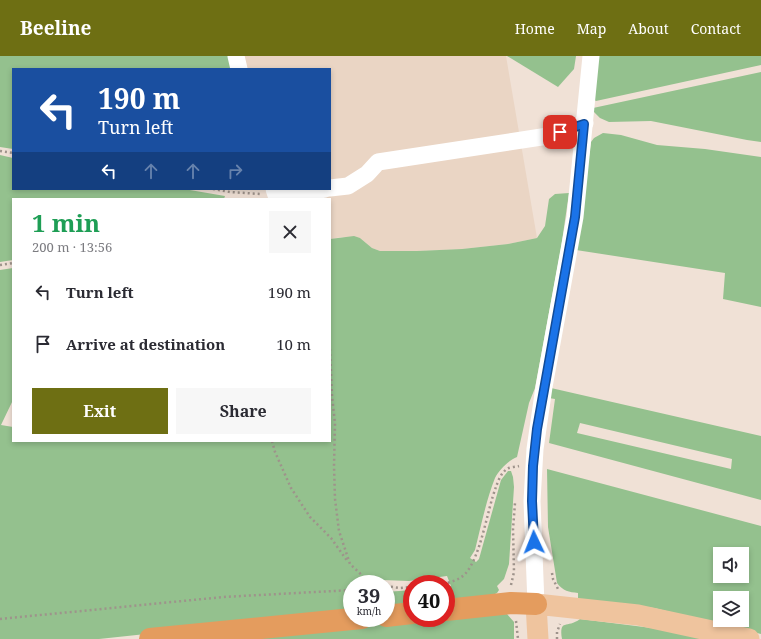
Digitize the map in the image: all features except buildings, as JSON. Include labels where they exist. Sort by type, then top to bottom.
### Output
[{"type":"highway","points":[[455,609],[511,604],[536,604]]},
{"type":"highway","points":[[150,639],[343,620]]},
{"type":"main road","points":[[531,633],[536,604],[638,615],[749,639]]},
{"type":"street","points":[[236,56],[239,68]]},
{"type":"street","points":[[536,604],[532,501],[533,466],[537,429],[575,217],[592,56]]},
{"type":"street","points":[[331,188],[348,186],[367,174],[378,162],[548,136],[584,124]]},
{"type":"street","points":[[275,192],[284,196],[319,190]]},
{"type":"path","points":[[0,151],[12,153]]},
{"type":"path","points":[[219,190],[230,192],[275,192]]},
{"type":"path","points":[[0,265],[12,264]]},
{"type":"path","points":[[331,394],[335,423],[335,499],[339,531],[350,564]]},
{"type":"path","points":[[272,442],[275,452],[291,488],[310,517],[331,538],[350,564],[362,575]]},
{"type":"path","points":[[455,580],[464,575],[470,567],[485,528],[493,493],[502,474],[507,469],[518,466],[533,466]]},
{"type":"path","points":[[0,618],[223,597],[343,590]]},
{"type":"path","points":[[518,639],[531,633]]},
{"type":"shaded area","points":[[243,56],[506,56],[537,238],[508,244],[462,249],[417,251],[380,251],[372,248],[360,238],[342,237],[331,239],[331,198],[290,198],[331,190],[331,68],[246,68]]},
{"type":"green space","points":[[0,56],[229,56],[232,68],[12,68],[12,149],[0,147]]},
{"type":"green space","points":[[507,56],[576,56],[574,69],[558,87]]},
{"type":"green space","points":[[598,56],[761,56],[761,65],[596,101],[593,99]]},
{"type":"green space","points":[[761,72],[761,142],[651,121],[609,122],[600,118],[594,112],[593,108]]},
{"type":"green space","points":[[603,133],[621,135],[657,145],[705,149],[761,157],[761,307],[723,299],[725,273],[576,250],[591,142],[594,138]]},
{"type":"green space","points":[[0,155],[12,158],[12,190],[190,190],[225,196],[224,198],[12,198],[12,260],[0,262]]},
{"type":"green space","points":[[569,193],[561,248],[535,388],[529,403],[517,457],[504,466],[495,478],[486,505],[475,550],[470,558],[476,562],[479,559],[501,480],[508,471],[511,471],[514,487],[509,564],[504,579],[497,586],[499,590],[497,593],[491,596],[455,600],[455,575],[403,575],[403,581],[395,580],[395,575],[343,575],[343,613],[99,639],[0,639],[0,270],[12,268],[12,402],[1,425],[12,427],[12,442],[331,442],[331,239],[354,236],[360,238],[372,248],[380,251],[462,249],[508,244],[537,238],[545,226],[549,199],[555,194]]},
{"type":"green space","points":[[551,388],[761,436],[761,500],[549,443],[555,399],[549,398]],"holes":[[[580,423],[732,459],[731,469],[577,433]]]},
{"type":"green space","points":[[547,469],[761,526],[761,634],[732,627],[749,627],[749,591],[713,591],[713,622],[654,608],[578,599],[578,593],[566,591],[557,583],[548,527]]},
{"type":"green space","points":[[395,591],[403,591],[403,606],[395,607]]},
{"type":"green space","points":[[507,614],[514,622],[514,639],[222,639],[343,626],[395,627],[395,621],[403,621],[403,627],[455,627],[455,617]]},
{"type":"green space","points":[[580,619],[668,630],[716,639],[562,639],[561,633],[563,626]]},
{"type":"route","points":[[534,542],[532,501],[533,466],[537,429],[575,217],[584,124],[560,132]]}]
